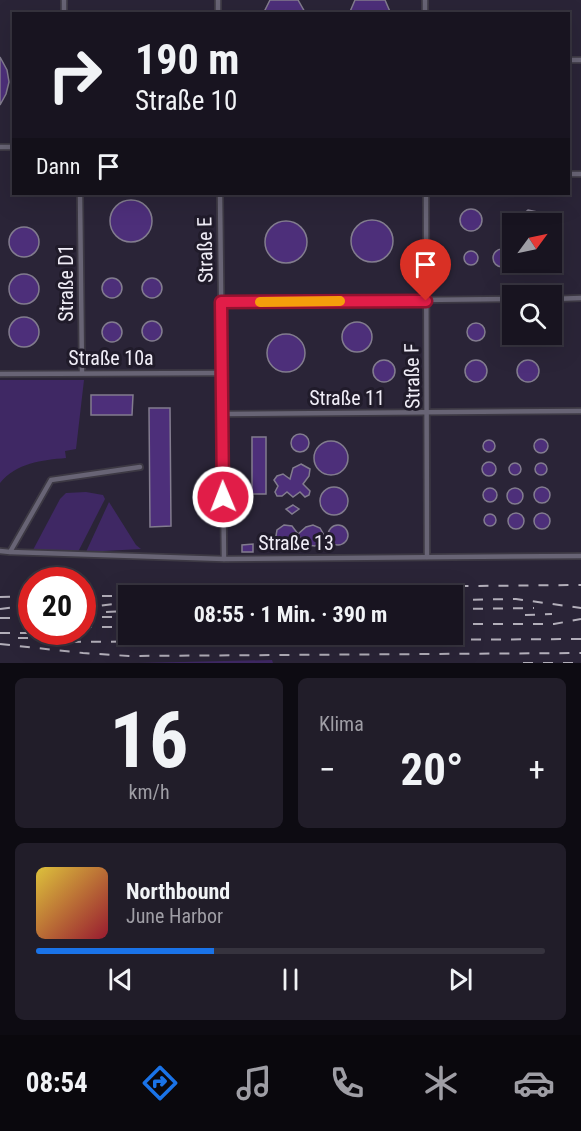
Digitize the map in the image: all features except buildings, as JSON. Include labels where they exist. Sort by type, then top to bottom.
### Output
[{"type":"lane","name":"Straße D1","points":[[80,195],[81,373]]},
{"type":"lane","name":"Straße E","points":[[220,195],[224,559]]},
{"type":"lane","name":"Straße F","points":[[426,195],[428,557]]},
{"type":"lane","points":[[562,299],[581,298]]},
{"type":"lane","points":[[221,302],[502,299]]},
{"type":"lane","name":"Straße 10a","points":[[0,374],[222,373]]},
{"type":"lane","name":"Straße 11","points":[[222,414],[581,411]]},
{"type":"lane","points":[[10,552],[51,480],[140,467]]},
{"type":"lane","name":"Straße 13","points":[[0,551],[224,559],[581,556]]},
{"type":"shaded area","points":[[0,0],[581,0],[581,663],[0,663]]},
{"type":"shaded area","points":[[0,380],[84,380],[76,449],[65,451],[66,458],[22,467],[6,476],[0,483]]},
{"type":"shaded area","points":[[86,492],[103,495],[105,499],[78,552],[33,550],[60,499],[66,493]]},
{"type":"shaded area","points":[[109,502],[136,545],[141,549],[86,552]]},
{"type":"shaded area","points":[[272,660],[273,663],[137,663]]},
{"type":"railway","points":[[463,586],[581,585]]},
{"type":"railway","points":[[0,597],[18,596]]},
{"type":"railway","points":[[96,596],[118,596]]},
{"type":"railway","points":[[463,600],[516,599],[581,608]]},
{"type":"railway","points":[[96,606],[118,603]]},
{"type":"railway","points":[[0,609],[18,607]]},
{"type":"railway","points":[[463,609],[534,608]]},
{"type":"railway","points":[[106,612],[118,611]]},
{"type":"railway","points":[[525,615],[552,614]]},
{"type":"railway","points":[[96,617],[117,617]]},
{"type":"railway","points":[[0,618],[18,618]]},
{"type":"railway","points":[[463,624],[554,624],[581,619]]},
{"type":"railway","points":[[96,627],[118,627]]},
{"type":"railway","points":[[0,633],[18,633]]},
{"type":"railway","points":[[96,642],[581,639]]},
{"type":"railway","points":[[0,644],[129,656],[581,653]]},
{"type":"railway","points":[[523,663],[581,663]]},
{"type":"slow traffic","points":[[260,302],[340,301]]},
{"type":"route","points":[[223,497],[221,302],[426,301]]}]
